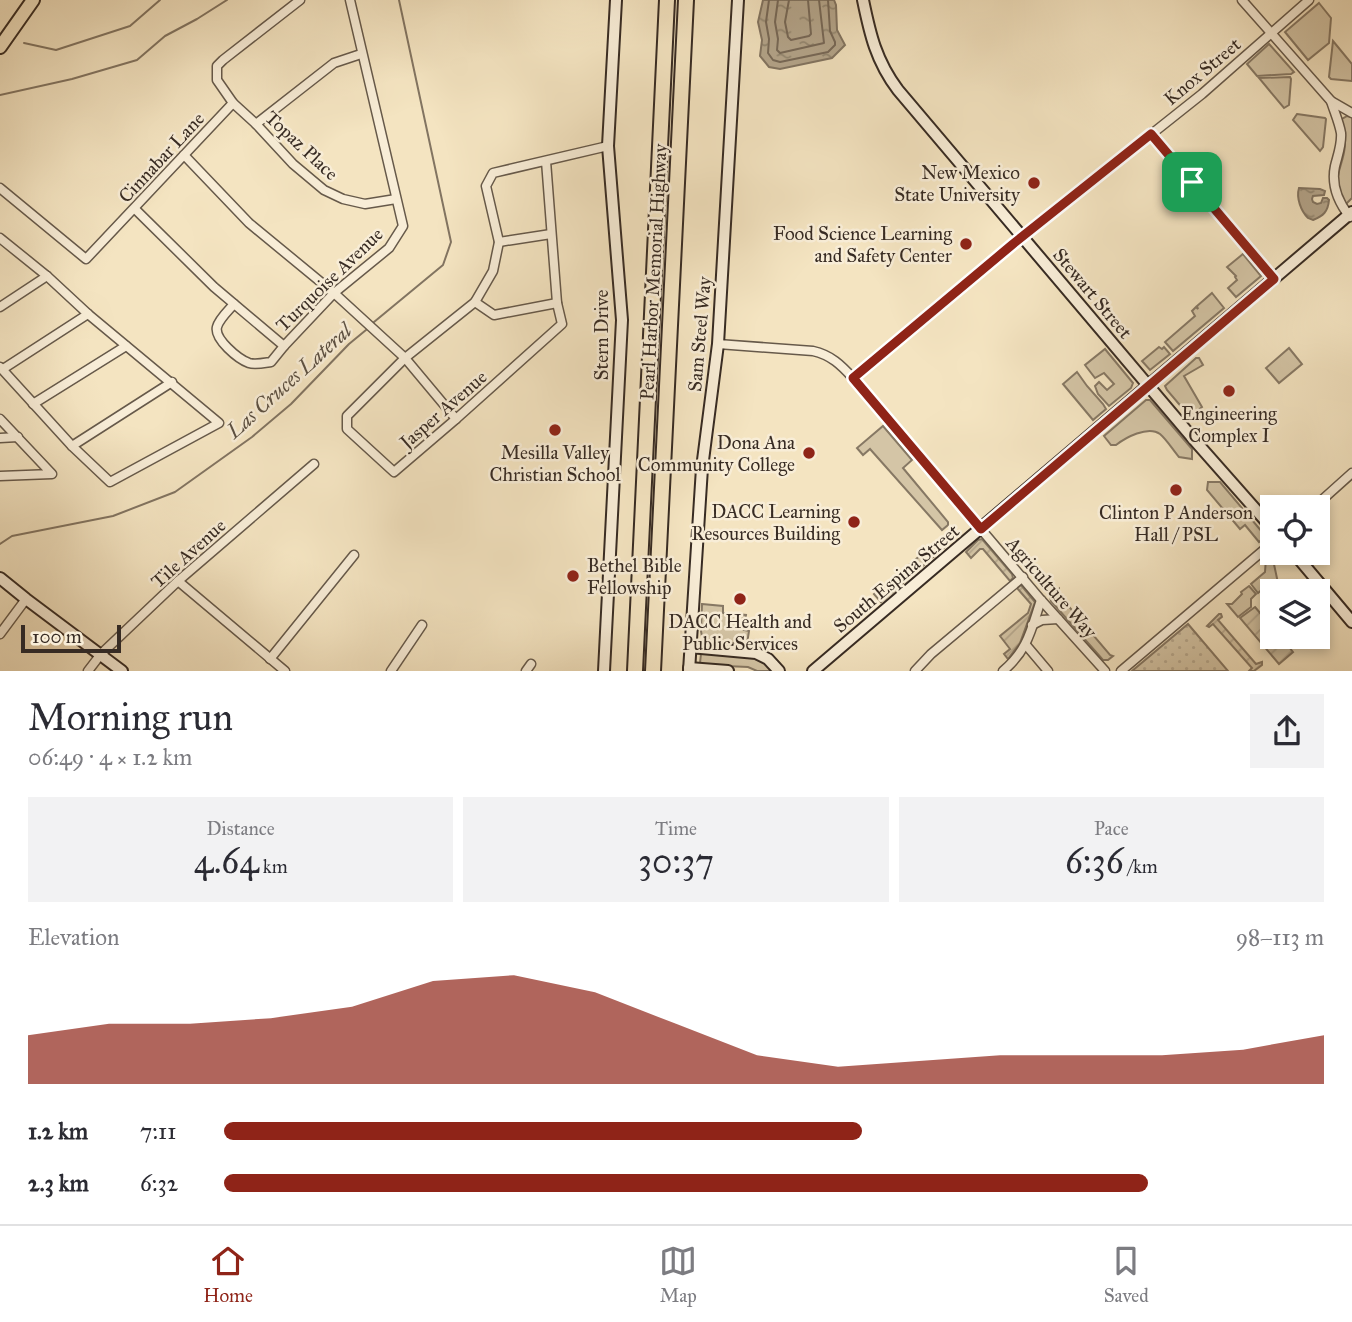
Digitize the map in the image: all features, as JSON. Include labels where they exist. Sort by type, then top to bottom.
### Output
[{"type":"highway","name":"Pearl Harbor Memorial Highway","points":[[635,671],[665,0]]},
{"type":"highway","name":"Pearl Harbor Memorial Highway","points":[[653,671],[686,0]]},
{"type":"main road","points":[[0,47],[33,0]]},
{"type":"street","points":[[233,103],[217,80],[217,66],[300,0]]},
{"type":"street","name":"Turquoise Avenue","points":[[135,209],[199,274],[284,346],[334,293],[389,248],[403,226],[350,0]]},
{"type":"street","name":"Stern Drive","points":[[604,671],[622,320],[608,146],[616,0]]},
{"type":"street","name":"Sam Steel Way","points":[[689,670],[702,468],[718,344],[738,0]]},
{"type":"street","name":"Stewart Street","points":[[863,0],[875,52],[888,76],[1260,515]]},
{"type":"street","points":[[1242,0],[1331,101],[1352,113]]},
{"type":"street","name":"Knox Street","points":[[853,378],[1022,237],[1202,94],[1309,0]]},
{"type":"street","points":[[256,124],[334,62],[361,54]]},
{"type":"street","points":[[1331,101],[1341,133],[1334,177],[1336,192],[1343,208],[1351,215]]},
{"type":"street","name":"Topaz Place","points":[[233,103],[324,190],[342,199],[365,204],[396,200]]},
{"type":"street","name":"Cinnabar Lane","points":[[0,188],[86,259],[233,103]]},
{"type":"street","points":[[1151,134],[1274,279]]},
{"type":"street","name":"Jasper Avenue","points":[[546,161],[557,303],[562,324],[394,472],[347,429],[347,416],[405,358],[475,302],[493,271],[499,242],[486,186],[493,173],[608,146]]},
{"type":"street","points":[[184,155],[249,223],[334,293],[405,358],[456,419]]},
{"type":"street","name":"South Espina Street","points":[[813,671],[1351,215]]},
{"type":"street","points":[[499,242],[551,234]]},
{"type":"street","points":[[0,238],[219,423],[110,482],[72,446],[1,368],[88,314]]},
{"type":"street","points":[[2,302],[47,276]]},
{"type":"street","points":[[475,302],[494,315],[557,303]]},
{"type":"street","points":[[234,304],[217,325],[217,332],[219,339],[241,359],[251,364],[271,362],[284,346]]},
{"type":"street","name":"Agriculture Way","points":[[718,344],[820,353],[835,360],[1105,671]]},
{"type":"street","points":[[33,404],[126,346]]},
{"type":"street","points":[[72,446],[172,383]]},
{"type":"street","points":[[0,419],[52,474],[0,476]]},
{"type":"street","points":[[0,438],[18,437]]},
{"type":"street","name":"Tile Avenue","points":[[88,671],[101,654],[178,581],[314,464]]},
{"type":"street","points":[[1327,495],[1352,473]]},
{"type":"street","points":[[1121,671],[1260,553]]},
{"type":"street","points":[[270,659],[354,555]]},
{"type":"street","points":[[1304,565],[1352,622]]},
{"type":"street","points":[[915,671],[931,654],[1023,577]]},
{"type":"street","points":[[0,578],[122,671]]},
{"type":"street","points":[[178,581],[285,671]]},
{"type":"street","points":[[0,634],[26,599]]},
{"type":"street","points":[[1003,671],[1026,645],[1041,600]]},
{"type":"street","points":[[1032,625],[1042,620],[1058,619]]},
{"type":"street","points":[[391,671],[422,625]]},
{"type":"street","points":[[1026,645],[1048,671]]},
{"type":"street","points":[[691,647],[756,653],[768,659],[779,671]]},
{"type":"street","points":[[689,670],[728,671]]},
{"type":"shaded area","points":[[1319,3],[1331,18],[1329,43],[1308,60],[1285,32]]},
{"type":"shaded area","points":[[1333,41],[1352,64],[1352,81],[1329,77]]},
{"type":"shaded area","points":[[1269,44],[1294,72],[1257,76],[1247,64]]},
{"type":"shaded area","points":[[1290,77],[1289,105],[1284,108],[1259,78]]},
{"type":"shaded area","points":[[1297,114],[1326,119],[1323,147],[1320,151],[1293,120]]},
{"type":"shaded area","points":[[1347,116],[1352,117],[1352,198],[1346,204],[1338,187],[1338,173],[1345,144],[1341,122]]},
{"type":"shaded area","points":[[1243,254],[1261,276],[1236,297],[1228,288],[1237,280],[1236,276],[1227,267]]},
{"type":"shaded area","points":[[1212,293],[1224,308],[1173,351],[1165,342],[1195,316],[1192,311],[1196,307],[1198,309],[1197,306]]},
{"type":"shaded area","points":[[1159,347],[1164,347],[1170,354],[1150,370],[1142,361]]},
{"type":"shaded area","points":[[1289,348],[1302,364],[1279,383],[1266,368]]},
{"type":"shaded area","points":[[1105,349],[1133,383],[1131,388],[1109,406],[1098,394],[1095,386],[1099,382],[1107,390],[1114,384],[1104,373],[1095,378],[1085,365]]},
{"type":"shaded area","points":[[1199,358],[1203,365],[1184,376],[1202,407],[1190,417],[1165,386]]},
{"type":"shaded area","points":[[1077,372],[1106,409],[1093,420],[1063,384]]},
{"type":"shaded area","points":[[1146,400],[1150,400],[1192,449],[1192,459],[1179,457],[1163,436],[1155,432],[1137,434],[1111,445],[1104,436]]},
{"type":"shaded area","points":[[883,426],[912,460],[903,468],[948,522],[942,530],[870,449],[863,455],[857,448]]},
{"type":"shaded area","points":[[1208,482],[1220,482],[1260,529],[1260,541],[1245,525],[1240,529],[1207,490]]},
{"type":"shaded area","points":[[982,539],[1012,574],[1010,581],[983,549],[971,558],[966,552]]},
{"type":"shaded area","points":[[939,540],[945,547],[881,602],[874,594]]},
{"type":"shaded area","points":[[1266,565],[1274,565],[1277,579],[1260,579],[1258,593],[1251,584],[1265,572]]},
{"type":"shaded area","points":[[1021,585],[1035,602],[1020,643],[1008,659],[1004,654],[1010,649],[1000,636],[1028,613],[1031,604],[1017,588]]},
{"type":"shaded area","points":[[1249,586],[1256,594],[1251,599],[1251,607],[1238,617],[1227,604],[1232,604]]},
{"type":"shaded area","points":[[1059,589],[1059,595],[1113,656],[1108,660],[1103,660],[1051,601],[1050,597]]},
{"type":"shaded area","points":[[702,604],[723,606],[723,613],[746,615],[744,630],[749,631],[747,644],[707,641],[702,637]]},
{"type":"shaded area","points":[[1255,607],[1260,613],[1260,642],[1240,618]]},
{"type":"shaded area","points":[[1219,614],[1222,617],[1218,620],[1256,664],[1262,662],[1254,671],[1249,671],[1252,668],[1213,624],[1207,626]]},
{"type":"shaded area","points":[[1188,624],[1228,671],[1132,671]]},
{"type":"shaded area","points":[[1266,649],[1291,649],[1293,652],[1279,664]]},
{"type":"shaded area","points":[[705,652],[759,658],[774,671],[704,665],[700,663],[701,654]]},
{"type":"water","points":[[763,0],[834,0],[837,30],[845,45],[832,58],[780,69],[769,67],[760,56],[762,40],[758,22]]},
{"type":"water","points":[[1299,188],[1325,191],[1324,195],[1313,196],[1312,199],[1317,204],[1321,203],[1323,198],[1329,200],[1322,215],[1313,220],[1305,215],[1299,200]]},
{"type":"waterway","points":[[24,43],[56,50],[130,26],[160,0]]},
{"type":"waterway","points":[[0,95],[72,79],[137,60],[165,36],[227,0]]},
{"type":"waterway","name":"Las Cruces Lateral","points":[[374,322],[443,265],[451,242],[399,0]]},
{"type":"waterway","name":"Las Cruces Lateral","points":[[0,544],[12,536],[113,516],[175,492],[252,437],[291,404],[366,330]]},
{"type":"place","name":"New Mexico State University","points":[[1034,183]]},
{"type":"place","name":"Food Science Learning and Safety Center","points":[[966,244]]},
{"type":"place","name":"Engineering Complex I","points":[[1229,391]]},
{"type":"place","name":"Mesilla Valley Christian School","points":[[555,430]]},
{"type":"place","name":"Dona Ana Community College","points":[[809,453]]},
{"type":"place","name":"Clinton P Anderson Hall / PSL","points":[[1176,490]]},
{"type":"place","name":"DACC Learning Resources Building","points":[[854,522]]},
{"type":"place","name":"Bethel Bible Fellowship","points":[[573,576]]},
{"type":"place","name":"DACC Health and Public Services","points":[[740,599]]},
{"type":"route","points":[[1151,134],[1192,182],[1274,279],[981,529],[853,378],[1013,244],[1151,134]]}]
